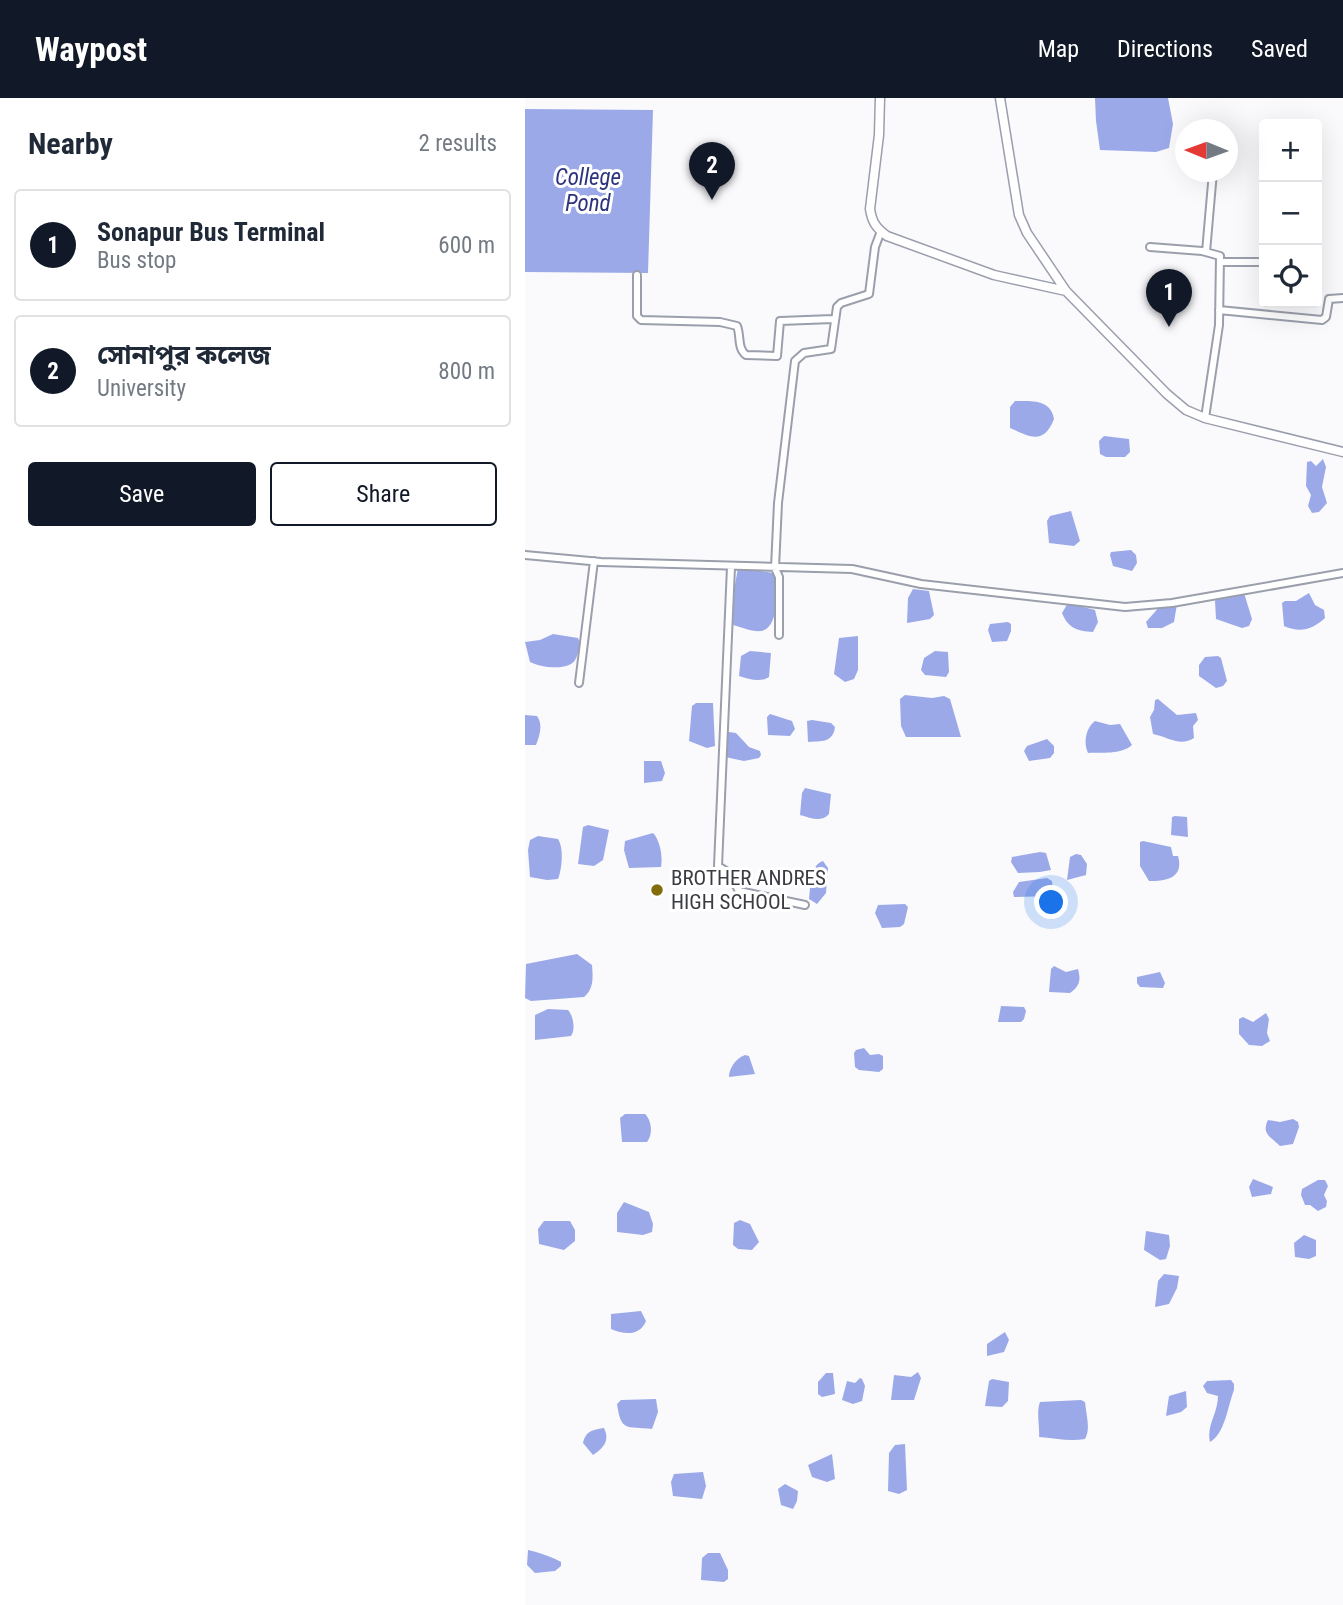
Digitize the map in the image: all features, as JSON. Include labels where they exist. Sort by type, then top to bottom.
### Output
[{"type":"main road","points":[[880,98],[879,135],[870,209],[872,220],[881,232],[994,275],[1066,291]]},
{"type":"main road","points":[[1000,98],[1019,215],[1027,233],[1066,291],[1186,410],[1205,418],[1343,452]]},
{"type":"street","points":[[1206,252],[1212,182]]},
{"type":"street","points":[[779,635],[779,577],[775,568],[778,503],[795,360],[804,353],[831,349],[833,319],[837,307],[841,303],[869,295],[875,247],[881,232]]},
{"type":"street","points":[[1150,247],[1206,252],[1220,256],[1219,310],[1205,418]]},
{"type":"street","points":[[1221,262],[1259,262]]},
{"type":"street","points":[[637,275],[637,316],[641,320],[737,326],[746,355],[777,356],[779,321],[833,319]]},
{"type":"street","points":[[1219,310],[1322,320],[1326,317],[1329,299],[1343,298]]},
{"type":"street","points":[[525,555],[731,567],[852,569],[921,584],[1125,607],[1172,603],[1343,573]]},
{"type":"street","points":[[579,683],[594,561]]},
{"type":"street","points":[[731,567],[717,866],[729,873],[739,891],[805,905]]},
{"type":"water","points":[[1095,98],[1168,98],[1173,124],[1169,148],[1156,152],[1100,150]]},
{"type":"water","name":"College Pond","points":[[525,109],[653,110],[648,273],[525,272]]},
{"type":"water","points":[[1015,401],[1039,402],[1049,408],[1054,419],[1046,433],[1036,437],[1010,428],[1010,407]]},
{"type":"water","points":[[1104,436],[1129,439],[1130,452],[1125,457],[1106,457],[1100,454],[1099,441]]},
{"type":"water","points":[[1323,459],[1326,467],[1322,487],[1327,503],[1319,512],[1312,513],[1308,506],[1311,495],[1306,486],[1307,462],[1311,461],[1316,466]]},
{"type":"water","points":[[1071,511],[1080,541],[1074,546],[1049,543],[1047,521],[1050,516]]},
{"type":"water","points":[[1131,550],[1136,555],[1137,563],[1132,571],[1113,566],[1111,552]]},
{"type":"water","points":[[738,568],[774,573],[774,615],[767,628],[761,631],[733,625]]},
{"type":"water","points":[[913,589],[929,591],[934,615],[930,619],[907,623],[908,598]]},
{"type":"water","points":[[1244,593],[1252,619],[1249,626],[1242,628],[1216,619],[1215,601],[1218,598]]},
{"type":"water","points":[[1309,593],[1315,605],[1324,610],[1325,618],[1306,629],[1284,626],[1282,603],[1296,601]]},
{"type":"water","points":[[1068,603],[1095,610],[1098,622],[1093,632],[1078,630],[1067,622],[1062,613]]},
{"type":"water","points":[[1177,604],[1174,622],[1162,628],[1148,628],[1146,622],[1161,605]]},
{"type":"water","points":[[990,624],[1011,624],[1011,631],[1007,641],[992,642],[988,630]]},
{"type":"water","points":[[553,634],[578,638],[580,643],[575,660],[567,666],[556,667],[530,662],[525,642],[540,640]]},
{"type":"water","points":[[858,636],[858,670],[854,679],[845,682],[834,674],[839,638]]},
{"type":"water","points":[[750,651],[771,653],[769,677],[766,679],[739,676],[741,656]]},
{"type":"water","points":[[935,651],[948,652],[949,672],[946,677],[925,675],[921,670],[924,658]]},
{"type":"water","points":[[1205,657],[1221,658],[1227,681],[1216,688],[1199,676],[1199,665]]},
{"type":"water","points":[[905,695],[932,698],[944,696],[950,699],[961,737],[906,737],[901,726],[900,699]]},
{"type":"water","points":[[1158,699],[1177,715],[1196,713],[1198,720],[1193,726],[1194,738],[1184,742],[1153,734],[1150,717],[1155,700]]},
{"type":"water","points":[[696,703],[713,703],[715,746],[707,748],[689,741],[692,706]]},
{"type":"water","points":[[770,714],[792,721],[795,729],[790,736],[768,735],[767,717]]},
{"type":"water","points":[[525,715],[537,716],[539,719],[540,730],[536,745],[525,745]]},
{"type":"water","points":[[807,721],[831,723],[835,727],[832,736],[826,740],[808,742]]},
{"type":"water","points":[[1095,721],[1110,725],[1120,724],[1132,745],[1117,752],[1088,753],[1086,736]]},
{"type":"water","points":[[729,732],[736,733],[749,747],[760,751],[759,758],[744,761],[725,757],[726,735]]},
{"type":"water","points":[[1047,739],[1054,746],[1054,753],[1050,758],[1029,761],[1024,751],[1027,746]]},
{"type":"water","points":[[644,761],[661,761],[665,773],[662,781],[644,783]]},
{"type":"water","points":[[805,788],[831,794],[829,814],[826,817],[816,819],[800,815]]},
{"type":"water","points":[[1172,817],[1187,817],[1188,837],[1171,835]]},
{"type":"water","points":[[588,825],[609,830],[603,860],[594,866],[578,864],[583,827]]},
{"type":"water","points":[[653,833],[660,849],[661,867],[629,868],[624,850],[625,841]]},
{"type":"water","points":[[538,836],[558,839],[560,843],[562,859],[558,879],[530,877],[528,850],[530,840]]},
{"type":"water","points":[[1140,842],[1171,847],[1173,856],[1178,856],[1179,863],[1179,869],[1173,876],[1149,881],[1140,866]]},
{"type":"water","points":[[1046,853],[1051,870],[1018,873],[1011,862],[1012,857]]},
{"type":"water","points":[[1081,855],[1087,864],[1086,875],[1067,880],[1070,857]]},
{"type":"water","points":[[823,861],[828,868],[826,893],[817,904],[809,899],[811,883],[815,867]]},
{"type":"water","points":[[1047,878],[1052,881],[1051,896],[1014,897],[1013,892],[1019,882]]},
{"type":"water","points":[[905,904],[908,907],[904,924],[900,927],[882,928],[875,913],[878,905]]},
{"type":"water","points":[[577,954],[592,965],[591,987],[584,997],[531,1001],[525,998],[526,964]]},
{"type":"water","points":[[1054,966],[1066,972],[1078,969],[1079,982],[1070,993],[1049,992],[1051,969]]},
{"type":"water","points":[[1160,972],[1165,983],[1163,988],[1140,987],[1137,983],[1137,977]]},
{"type":"water","points":[[1001,1006],[1024,1007],[1024,1019],[1021,1022],[998,1022]]},
{"type":"water","points":[[548,1009],[568,1010],[573,1023],[571,1036],[535,1040],[535,1015]]},
{"type":"water","points":[[1266,1013],[1269,1019],[1267,1033],[1270,1041],[1262,1046],[1249,1045],[1239,1034],[1239,1019],[1243,1017],[1253,1022]]},
{"type":"water","points":[[864,1048],[870,1055],[883,1056],[883,1069],[879,1072],[859,1070],[855,1067],[854,1053]]},
{"type":"water","points":[[745,1055],[749,1056],[755,1074],[729,1077],[734,1064]]},
{"type":"water","points":[[625,1114],[645,1114],[651,1131],[647,1142],[622,1142],[620,1118]]},
{"type":"water","points":[[1293,1119],[1298,1122],[1299,1127],[1293,1144],[1280,1146],[1266,1132],[1268,1120],[1280,1122]]},
{"type":"water","points":[[1253,1179],[1273,1187],[1271,1194],[1252,1197],[1249,1187]]},
{"type":"water","points":[[1318,1180],[1325,1180],[1328,1186],[1324,1195],[1326,1207],[1318,1211],[1305,1205],[1301,1195],[1302,1189]]},
{"type":"water","points":[[624,1202],[649,1212],[653,1224],[652,1232],[643,1235],[617,1232],[617,1213]]},
{"type":"water","points":[[740,1220],[750,1224],[759,1242],[752,1250],[738,1249],[733,1245],[734,1223]]},
{"type":"water","points":[[544,1221],[570,1221],[575,1230],[575,1241],[564,1250],[539,1244],[538,1229]]},
{"type":"water","points":[[1146,1231],[1169,1235],[1170,1246],[1166,1259],[1160,1260],[1144,1250]]},
{"type":"water","points":[[1304,1235],[1316,1240],[1316,1256],[1309,1259],[1295,1257],[1294,1243]]},
{"type":"water","points":[[1164,1274],[1179,1276],[1177,1288],[1169,1304],[1155,1307],[1158,1281]]},
{"type":"water","points":[[641,1311],[646,1321],[636,1332],[611,1329],[611,1314]]},
{"type":"water","points":[[1005,1332],[1009,1340],[1004,1352],[987,1356],[987,1344]]},
{"type":"water","points":[[918,1372],[921,1378],[914,1400],[891,1400],[894,1375],[911,1377]]},
{"type":"water","points":[[826,1373],[833,1373],[835,1394],[822,1397],[818,1394],[818,1382]]},
{"type":"water","points":[[860,1378],[865,1386],[862,1401],[853,1404],[842,1400],[847,1381],[855,1383]]},
{"type":"water","points":[[992,1379],[1009,1382],[1008,1401],[1002,1407],[985,1406],[989,1381]]},
{"type":"water","points":[[1231,1380],[1234,1390],[1225,1419],[1219,1433],[1210,1442],[1218,1396],[1207,1393],[1203,1386],[1207,1381]]},
{"type":"water","points":[[1186,1391],[1187,1407],[1181,1412],[1166,1416],[1169,1396]]},
{"type":"water","points":[[656,1399],[658,1412],[652,1429],[626,1426],[623,1423],[617,1404],[621,1400]]},
{"type":"water","points":[[1040,1402],[1085,1402],[1088,1421],[1085,1439],[1039,1437]]},
{"type":"water","points":[[604,1428],[605,1443],[593,1455],[583,1443],[584,1439],[590,1432]]},
{"type":"water","points":[[905,1444],[907,1490],[899,1494],[888,1491],[889,1453],[895,1445]]},
{"type":"water","points":[[832,1454],[835,1479],[827,1482],[812,1477],[808,1465]]},
{"type":"water","points":[[703,1472],[706,1486],[702,1499],[673,1496],[671,1482],[674,1474]]},
{"type":"water","points":[[785,1484],[798,1491],[793,1509],[781,1505],[778,1489]]},
{"type":"water","points":[[528,1550],[558,1560],[561,1566],[555,1571],[535,1573],[527,1565]]},
{"type":"water","points":[[708,1553],[720,1553],[728,1570],[728,1579],[724,1582],[701,1580],[702,1558]]},
{"type":"place","name":"সোনাপুর কলেজ","points":[[712,200]]},
{"type":"place","name":"Sonapur Bus Terminal","points":[[1169,327]]},
{"type":"place","name":"BROTHER ANDRES HIGH SCHOOL","points":[[657,890]]}]
